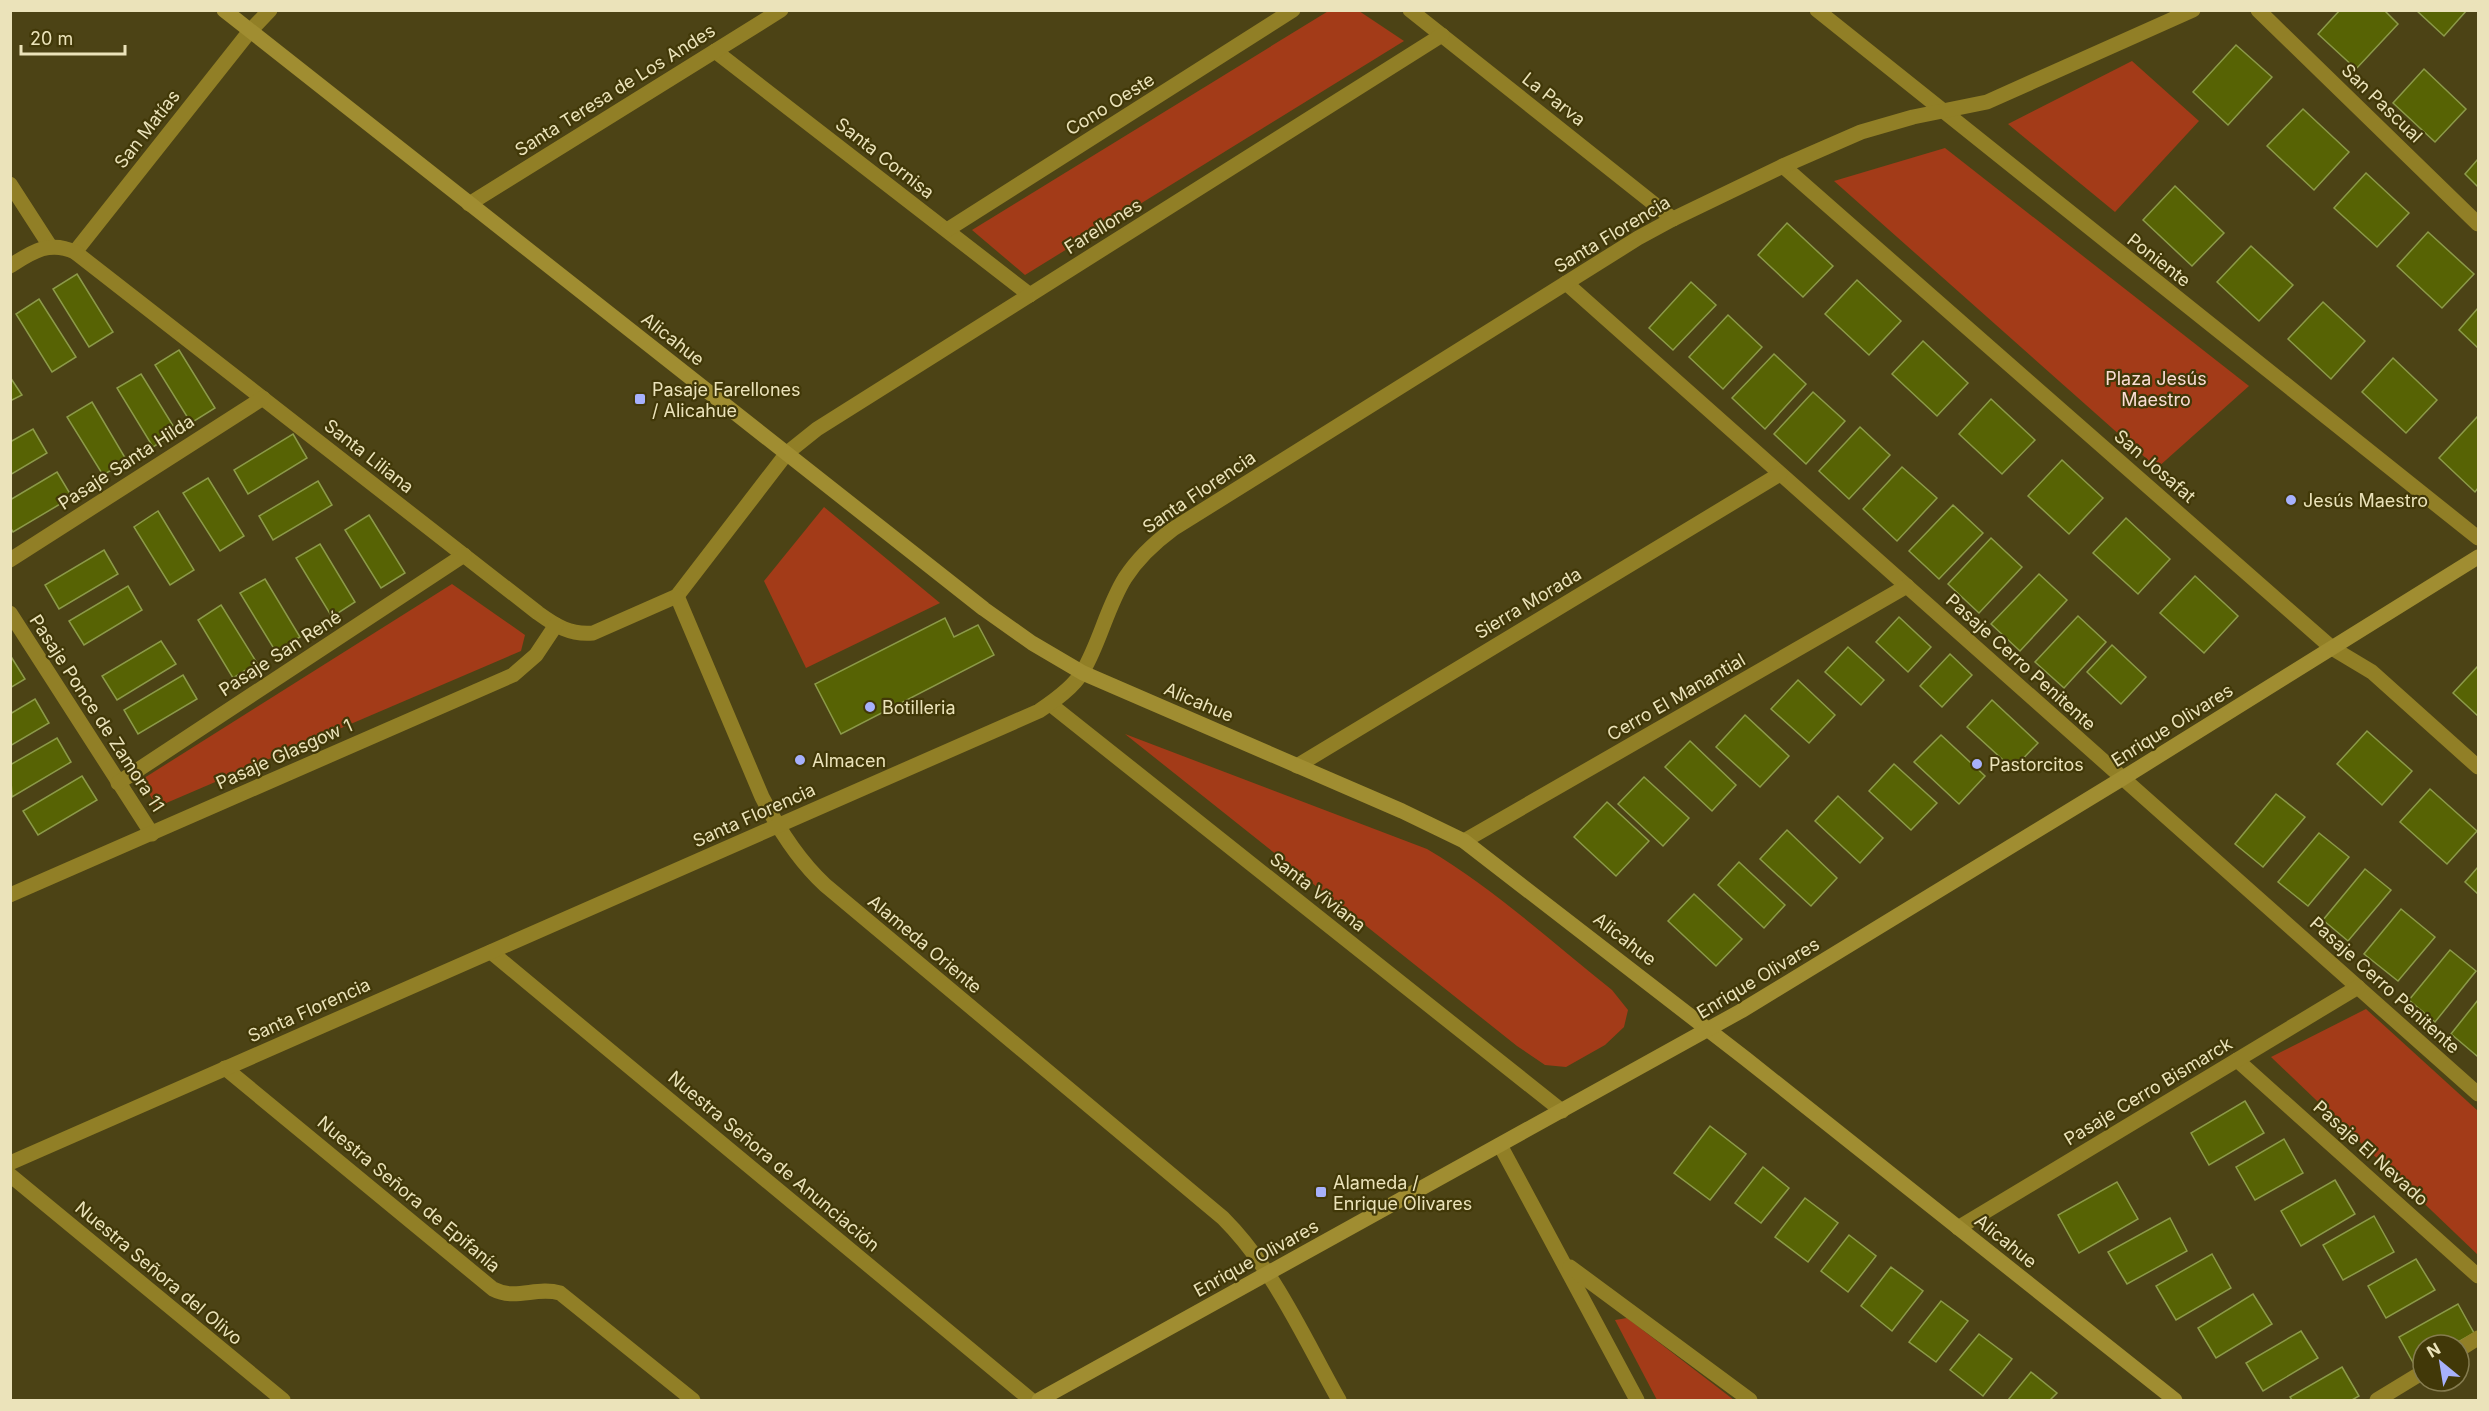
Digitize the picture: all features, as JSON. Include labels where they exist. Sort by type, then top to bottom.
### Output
[{"type":"street","name":"Alicahue","points":[[224,10],[984,609],[1058,660],[1083,673],[1402,811],[1464,841],[1709,1030],[2175,1401]]},
{"type":"street","name":"San Matías","points":[[75,252],[250,31],[270,10]]},
{"type":"street","name":"Santa Teresa de Los Andes","points":[[469,204],[781,10]]},
{"type":"street","name":"Cono Oeste","points":[[947,230],[1293,10]]},
{"type":"street","name":"La Parva","points":[[1410,10],[1673,219]]},
{"type":"street","name":"Poniente","points":[[1817,10],[2478,538]]},
{"type":"street","name":"Santa Florencia","points":[[10,1163],[1027,717],[1050,704],[1083,673],[1125,579],[1154,543],[1566,283],[1673,219],[1783,166],[1862,132],[1941,111],[1987,102],[2193,10]]},
{"type":"street","name":"San Pascual","points":[[2258,10],[2478,224]]},
{"type":"street","name":"Farellones","points":[[787,453],[817,429],[1442,35]]},
{"type":"street","name":"Santa Cornisa","points":[[715,51],[1030,295]]},
{"type":"street","name":"San Josafat","points":[[1783,166],[2332,648],[2372,672],[2478,767]]},
{"type":"street","points":[[10,184],[50,246],[39,249],[10,266]]},
{"type":"street","name":"Santa Liliana","points":[[50,246],[75,252],[555,626],[580,634],[593,633],[677,596]]},
{"type":"street","name":"Pasaje Cerro Penitente","points":[[1566,283],[2478,1094]]},
{"type":"street","name":"Pasaje Santa Hilda","points":[[10,560],[263,398]]},
{"type":"street","points":[[677,596],[787,453]]},
{"type":"street","name":"Sierra Morada","points":[[1297,766],[1780,474]]},
{"type":"street","name":"Pasaje San René","points":[[118,783],[464,555]]},
{"type":"street","name":"Enrique Olivares","points":[[1039,1401],[1709,1030],[2123,778],[2478,557]]},
{"type":"street","name":"Cerro El Manantial","points":[[1464,841],[1907,586]]},
{"type":"street","name":"Alameda Oriente","points":[[677,596],[762,797],[777,827],[798,857],[825,885],[1244,1238],[1269,1274],[1339,1401]]},
{"type":"street","name":"Pasaje Ponce de Zamora 11","points":[[10,613],[152,834]]},
{"type":"street","name":"Pasaje Glasgow 1","points":[[10,895],[513,675],[536,655],[555,626]]},
{"type":"street","name":"Santa Viviana","points":[[1050,704],[1562,1111]]},
{"type":"street","name":"Nuestra Señora de Anunciación","points":[[491,952],[1031,1401]]},
{"type":"street","name":"Pasaje Cerro Bismarck","points":[[1958,1228],[2358,987]]},
{"type":"street","name":"Pasaje El Nevado","points":[[2237,1060],[2478,1276]]},
{"type":"street","name":"Nuestra Señora de Epifanía","points":[[225,1068],[493,1289],[512,1296],[543,1290],[560,1293],[693,1401]]},
{"type":"street","points":[[1500,1145],[1637,1401]]},
{"type":"street","name":"Nuestra Señora del Olivo","points":[[10,1175],[283,1401]]},
{"type":"street","points":[[1565,1263],[1750,1401]]},
{"type":"street","points":[[2377,1401],[2411,1380]]},
{"type":"green space","points":[[1330,10],[1359,11],[1404,41],[1025,275],[972,230]]},
{"type":"green space","points":[[2132,61],[2199,121],[2115,212],[2008,124]]},
{"type":"green space","name":"Plaza Jesús Maestro","points":[[1945,148],[2249,386],[2157,468],[1834,181]]},
{"type":"green space","points":[[824,507],[940,603],[806,668],[764,581]]},
{"type":"green space","points":[[452,584],[525,635],[521,651],[157,807],[141,780]]},
{"type":"green space","points":[[1125,734],[1427,849],[1499,898],[1612,990],[1628,1010],[1624,1027],[1605,1045],[1566,1067],[1545,1065],[1517,1046]]},
{"type":"green space","points":[[2366,1009],[2478,1111],[2478,1255],[2271,1057]]},
{"type":"green space","points":[[1627,1318],[1734,1400],[1657,1400],[1615,1320]]},
{"type":"building","points":[[2340,10],[2384,10],[2398,24],[2356,69],[2318,34]]},
{"type":"building","points":[[2416,10],[2467,10],[2444,36]]},
{"type":"building","points":[[2236,45],[2272,77],[2228,125],[2193,92]]},
{"type":"building","points":[[2424,69],[2466,109],[2435,142],[2393,103]]},
{"type":"building","points":[[2303,109],[2349,152],[2314,190],[2267,146]]},
{"type":"building","points":[[2478,159],[2478,187],[2465,174]]},
{"type":"building","points":[[2366,173],[2409,213],[2377,247],[2334,208]]},
{"type":"building","points":[[2175,186],[2224,233],[2192,266],[2143,220]]},
{"type":"building","points":[[1787,223],[1833,266],[1803,297],[1758,255]]},
{"type":"building","points":[[2428,232],[2474,274],[2442,308],[2397,266]]},
{"type":"building","points":[[2251,246],[2293,285],[2259,321],[2217,282]]},
{"type":"building","points":[[77,274],[113,332],[89,347],[53,289]]},
{"type":"building","points":[[1857,280],[1901,321],[1869,355],[1825,314]]},
{"type":"building","points":[[1691,282],[1716,305],[1673,350],[1649,328]]},
{"type":"building","points":[[39,299],[76,357],[52,372],[16,314]]},
{"type":"building","points":[[2323,302],[2365,341],[2331,379],[2288,339]]},
{"type":"building","points":[[2478,308],[2478,348],[2459,330]]},
{"type":"building","points":[[1728,315],[1762,347],[1723,389],[1689,357]]},
{"type":"building","points":[[1923,341],[1968,383],[1937,416],[1892,374]]},
{"type":"building","points":[[179,350],[215,408],[191,423],[155,365]]},
{"type":"building","points":[[1774,354],[1806,384],[1765,429],[1732,398]]},
{"type":"building","points":[[2393,358],[2437,400],[2406,433],[2362,392]]},
{"type":"building","points":[[141,374],[177,432],[153,447],[117,388]]},
{"type":"building","points":[[10,377],[22,395],[10,401]]},
{"type":"building","points":[[1813,392],[1845,421],[1806,464],[1774,434]]},
{"type":"building","points":[[1991,399],[2035,440],[2002,474],[1959,434]]},
{"type":"building","points":[[92,402],[127,461],[103,475],[67,417]]},
{"type":"building","points":[[2478,416],[2478,488],[2475,492],[2439,458]]},
{"type":"building","points":[[1860,427],[1890,455],[1849,499],[1819,471]]},
{"type":"building","points":[[33,429],[47,453],[10,475],[10,442]]},
{"type":"building","points":[[293,434],[307,458],[248,494],[234,470]]},
{"type":"building","points":[[2062,460],[2103,498],[2069,534],[2028,496]]},
{"type":"building","points":[[1902,467],[1937,498],[1897,541],[1863,509]]},
{"type":"building","points":[[57,472],[72,497],[13,532],[10,527],[10,500]]},
{"type":"building","points":[[208,478],[244,536],[220,551],[183,493]]},
{"type":"building","points":[[318,481],[332,505],[273,540],[259,516]]},
{"type":"building","points":[[1953,505],[1983,533],[1939,579],[1909,551]]},
{"type":"building","points":[[158,511],[194,570],[170,585],[134,527]]},
{"type":"building","points":[[369,515],[405,573],[381,588],[345,530]]},
{"type":"building","points":[[2126,518],[2170,559],[2138,594],[2093,553]]},
{"type":"building","points":[[1991,538],[2022,567],[1979,613],[1948,584]]},
{"type":"building","points":[[320,544],[355,602],[332,617],[296,558]]},
{"type":"building","points":[[104,550],[118,574],[59,609],[45,585]]},
{"type":"building","points":[[2039,574],[2067,600],[2020,651],[1991,624]]},
{"type":"building","points":[[2195,576],[2238,616],[2204,653],[2160,613]]},
{"type":"building","points":[[265,579],[300,637],[276,652],[240,593]]},
{"type":"building","points":[[128,586],[142,610],[84,645],[69,621]]},
{"type":"building","points":[[221,605],[257,663],[233,678],[198,620]]},
{"type":"building","points":[[2078,616],[2106,642],[2064,688],[2035,662]]},
{"type":"building","points":[[1899,617],[1931,647],[1908,672],[1876,642]]},
{"type":"building","points":[[945,618],[954,637],[978,625],[994,655],[841,734],[815,684]]},
{"type":"building","points":[[161,641],[176,664],[117,700],[102,676]]},
{"type":"building","points":[[2112,645],[2146,677],[2121,704],[2087,672]]},
{"type":"building","points":[[1848,647],[1884,680],[1861,705],[1825,672]]},
{"type":"building","points":[[1950,654],[1972,675],[1942,707],[1920,686]]},
{"type":"building","points":[[10,655],[25,679],[10,688]]},
{"type":"building","points":[[2478,666],[2478,716],[2453,693]]},
{"type":"building","points":[[183,675],[197,699],[138,734],[124,710]]},
{"type":"building","points":[[1798,680],[1835,715],[1809,743],[1771,709]]},
{"type":"building","points":[[35,699],[49,723],[10,746],[10,714]]},
{"type":"building","points":[[1992,700],[2038,743],[2013,769],[1967,727]]},
{"type":"building","points":[[1745,715],[1789,756],[1760,787],[1716,747]]},
{"type":"building","points":[[2367,731],[2412,771],[2382,805],[2337,764]]},
{"type":"building","points":[[1941,735],[1985,776],[1959,804],[1914,762]]},
{"type":"building","points":[[57,738],[71,762],[12,797],[10,765]]},
{"type":"building","points":[[1690,741],[1736,785],[1712,811],[1665,767]]},
{"type":"building","points":[[1894,764],[1937,803],[1911,830],[1869,791]]},
{"type":"building","points":[[82,776],[97,800],[38,835],[23,811]]},
{"type":"building","points":[[1644,777],[1689,818],[1663,846],[1618,804]]},
{"type":"building","points":[[2430,789],[2477,831],[2447,864],[2400,822]]},
{"type":"building","points":[[2276,794],[2305,817],[2263,867],[2235,844]]},
{"type":"building","points":[[1838,796],[1883,838],[1860,863],[1815,821]]},
{"type":"building","points":[[1607,802],[1649,841],[1616,876],[1574,837]]},
{"type":"building","points":[[1787,830],[1837,878],[1811,906],[1760,859]]},
{"type":"building","points":[[2319,833],[2349,857],[2308,906],[2278,882]]},
{"type":"building","points":[[1739,862],[1785,905],[1764,928],[1718,885]]},
{"type":"building","points":[[2478,867],[2478,894],[2465,882]]},
{"type":"building","points":[[2365,869],[2391,890],[2348,941],[2323,920]]},
{"type":"building","points":[[1694,894],[1742,939],[1716,966],[1668,921]]},
{"type":"building","points":[[2401,909],[2435,937],[2398,981],[2364,954]]},
{"type":"building","points":[[2450,950],[2476,971],[2435,1022],[2409,1000]]},
{"type":"building","points":[[2478,1000],[2478,1055],[2477,1056],[2451,1034]]},
{"type":"building","points":[[2245,1101],[2264,1133],[2209,1165],[2191,1133]]},
{"type":"building","points":[[1710,1126],[1746,1154],[1710,1200],[1674,1173]]},
{"type":"building","points":[[2284,1139],[2303,1173],[2255,1200],[2236,1167]]},
{"type":"building","points":[[1763,1167],[1789,1188],[1761,1223],[1735,1203]]},
{"type":"building","points":[[2335,1180],[2355,1214],[2301,1246],[2281,1211]]},
{"type":"building","points":[[2117,1182],[2138,1219],[2079,1253],[2058,1215]]},
{"type":"building","points":[[1805,1198],[1838,1223],[1808,1262],[1775,1237]]},
{"type":"building","points":[[2374,1216],[2394,1252],[2343,1280],[2323,1245]]},
{"type":"building","points":[[2170,1218],[2187,1251],[2127,1284],[2108,1252]]},
{"type":"building","points":[[1849,1235],[1876,1256],[1848,1292],[1821,1271]]},
{"type":"building","points":[[2212,1254],[2231,1288],[2176,1320],[2156,1286]]},
{"type":"building","points":[[2416,1259],[2435,1290],[2386,1318],[2368,1286]]},
{"type":"building","points":[[1891,1267],[1923,1291],[1892,1331],[1861,1306]]},
{"type":"building","points":[[2253,1294],[2272,1324],[2216,1358],[2198,1328]]},
{"type":"building","points":[[1941,1301],[1968,1321],[1936,1362],[1909,1342]]},
{"type":"building","points":[[2458,1304],[2474,1333],[2411,1333],[2411,1359],[2399,1337]]},
{"type":"building","points":[[2301,1331],[2318,1358],[2263,1391],[2246,1363]]},
{"type":"building","points":[[1979,1334],[2012,1359],[1983,1396],[1950,1370]]},
{"type":"building","points":[[2342,1367],[2359,1396],[2352,1400],[2292,1400],[2290,1397]]},
{"type":"building","points":[[2031,1372],[2057,1393],[2050,1400],[2008,1400]]},
{"type":"place","name":"Pasaje Farellones / Alicahue","points":[[640,399]]},
{"type":"place","name":"Jesús Maestro","points":[[2291,500]]},
{"type":"place","name":"Botilleria","points":[[870,707]]},
{"type":"place","name":"Almacen","points":[[800,760]]},
{"type":"place","name":"Pastorcitos","points":[[1977,764]]},
{"type":"place","name":"Alameda / Enrique Olivares","points":[[1321,1192]]}]
